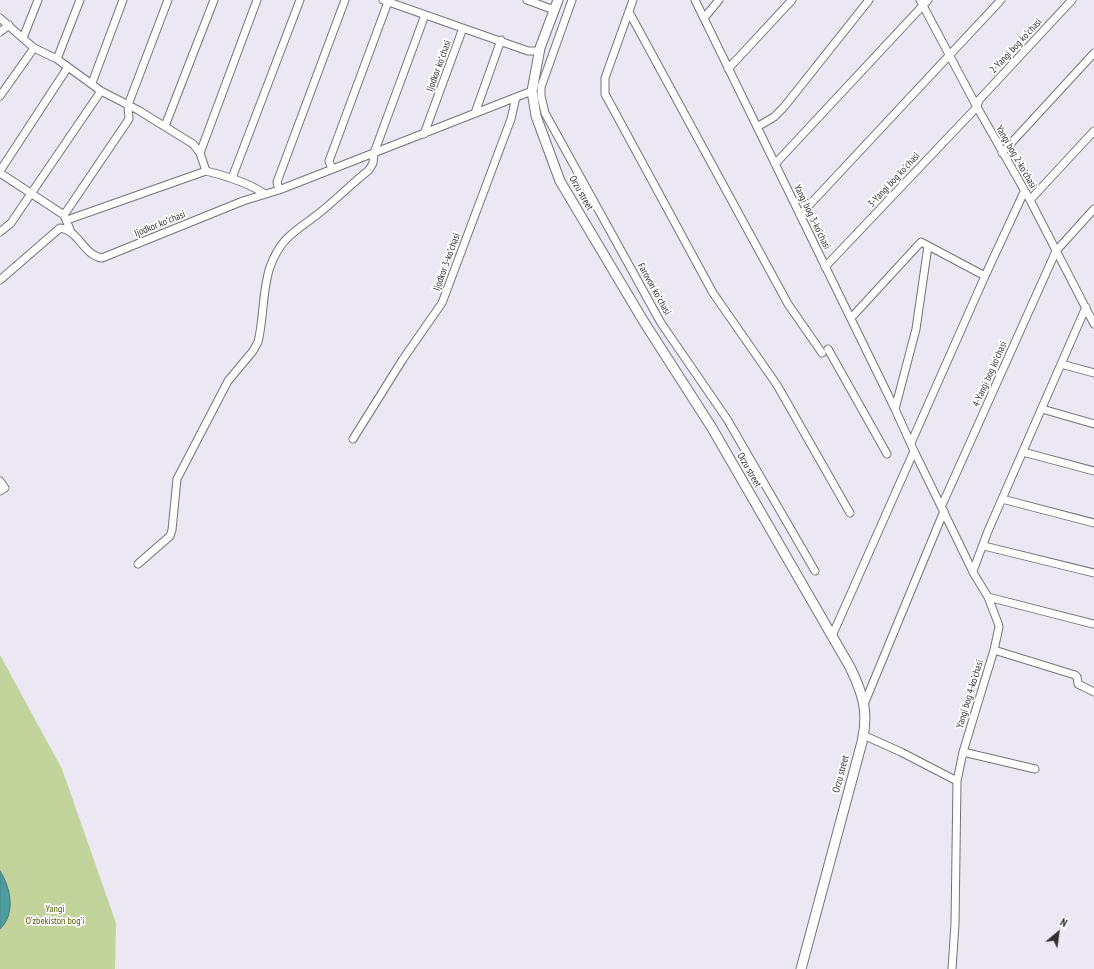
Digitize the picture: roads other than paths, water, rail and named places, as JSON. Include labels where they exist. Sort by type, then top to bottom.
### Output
[{"type":"main road","name":"Orzu street","points":[[558,0],[539,51],[532,91],[536,116],[560,181],[644,322],[712,428],[852,671],[865,702],[863,735],[801,969]]},
{"type":"street","points":[[23,38],[38,0]]},
{"type":"street","points":[[57,59],[80,0]]},
{"type":"street","points":[[92,83],[123,0]]},
{"type":"street","points":[[65,218],[129,119],[128,105],[168,0]]},
{"type":"street","points":[[166,126],[214,0]]},
{"type":"street","points":[[200,153],[257,0]]},
{"type":"street","points":[[232,178],[300,0]]},
{"type":"street","points":[[279,190],[277,182],[345,0]]},
{"type":"street","points":[[527,0],[554,10]]},
{"type":"street","name":"Farovon koʻchasi","points":[[572,0],[541,87],[541,96],[545,113],[661,323],[727,419],[815,571]]},
{"type":"street","points":[[633,0],[605,78],[605,94],[713,293],[777,386],[850,513]]},
{"type":"street","name":"Yangi bog 3-koʼchasi","points":[[695,0],[911,443]]},
{"type":"street","points":[[704,18],[719,0]]},
{"type":"street","points":[[728,69],[792,0]]},
{"type":"street","points":[[757,127],[774,117],[784,107],[869,0]]},
{"type":"street","points":[[800,215],[1001,0]]},
{"type":"street","name":"2-Yangi bog koʼchasi","points":[[977,106],[979,100],[1072,0]]},
{"type":"street","points":[[332,169],[329,161],[385,1],[501,40],[528,51],[539,51]]},
{"type":"street","points":[[775,164],[923,2]]},
{"type":"street","name":"Yangi bog 2-koʼchasi","points":[[923,2],[949,56],[1002,153],[1030,200],[1094,324]]},
{"type":"street","points":[[629,12],[788,304],[825,351],[887,454]]},
{"type":"street","points":[[138,564],[170,536],[172,530],[177,478],[228,381],[253,351],[258,342],[270,268],[275,255],[283,242],[292,232],[318,214],[369,170],[373,163],[374,153],[425,15]]},
{"type":"street","points":[[0,18],[34,48],[57,59],[101,91],[166,126],[193,144],[200,153],[206,171]]},
{"type":"street","points":[[0,32],[9,25]]},
{"type":"street","name":"Ijodkor koʻchasi","points":[[424,134],[463,28]]},
{"type":"street","points":[[475,113],[501,40]]},
{"type":"street","points":[[0,96],[34,48]]},
{"type":"street","points":[[1002,153],[1094,53]]},
{"type":"street","points":[[65,218],[0,172],[68,67]]},
{"type":"street","points":[[0,232],[11,223],[101,91]]},
{"type":"street","name":"Ijodkor koʻchasi","points":[[65,218],[71,232],[90,253],[102,258],[532,91]]},
{"type":"street","name":"Ijodkor 3-koʼchasi","points":[[353,439],[407,353],[442,303],[511,119],[516,98]]},
{"type":"street","name":"3-Yangi bog koʼchasi","points":[[825,267],[977,106]]},
{"type":"street","points":[[1030,200],[1094,131]]},
{"type":"street","points":[[65,218],[206,171],[232,178],[265,194]]},
{"type":"street","points":[[911,443],[1024,192]]},
{"type":"street","points":[[1056,251],[1094,209]]},
{"type":"street","points":[[0,280],[54,231],[60,228],[71,232]]},
{"type":"street","points":[[851,318],[921,242],[985,276]]},
{"type":"street","points":[[895,408],[916,329],[928,246]]},
{"type":"street","name":"4-Yangi bog koʼchasi","points":[[865,702],[943,508],[1056,251]]},
{"type":"street","points":[[973,571],[1002,499],[1086,307]]},
{"type":"street","points":[[1061,364],[1094,373]]},
{"type":"street","points":[[1042,409],[1094,424]]},
{"type":"street","name":"Yangi bog 4-koʼchasi","points":[[911,443],[973,571],[988,597],[999,628],[956,780],[955,924],[952,969]]},
{"type":"street","points":[[832,636],[914,451]]},
{"type":"street","points":[[1023,452],[1094,471]]},
{"type":"street","points":[[0,481],[5,488],[0,491]]},
{"type":"street","points":[[1002,499],[1094,523]]},
{"type":"street","points":[[984,546],[1094,573]]},
{"type":"street","points":[[988,597],[1093,624]]},
{"type":"street","points":[[994,650],[1075,675],[1077,677],[1078,684],[1094,692]]},
{"type":"street","points":[[863,735],[901,752],[956,780]]},
{"type":"street","points":[[963,752],[1035,769]]},
{"type":"water","points":[[0,871],[7,885],[10,909],[5,923],[0,929]]},
{"type":"park label","name":"Yangi O'zbekiston bog'i","points":[[55,914]]}]
